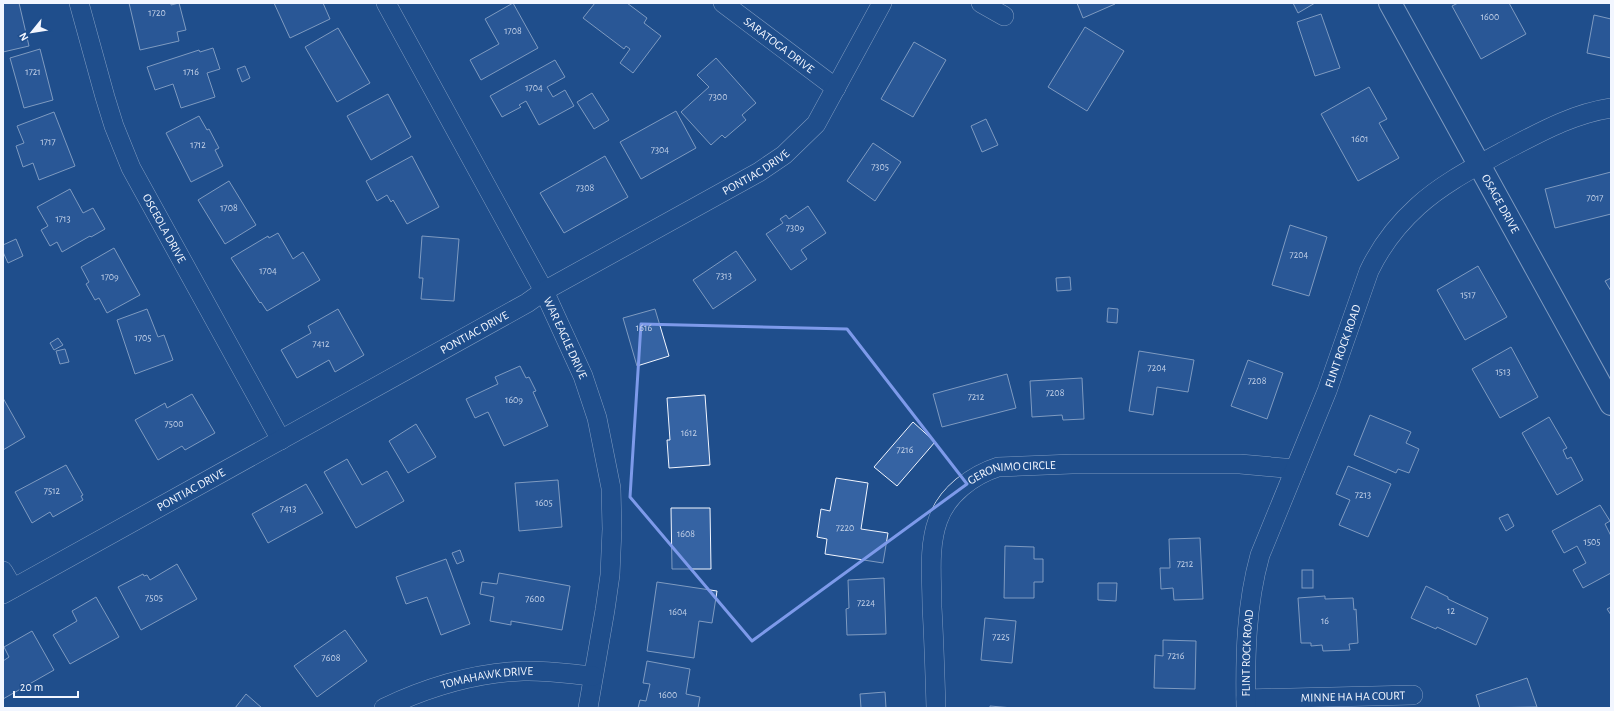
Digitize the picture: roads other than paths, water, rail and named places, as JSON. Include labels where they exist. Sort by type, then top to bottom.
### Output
[{"type":"street","name":"OSCEOLA DRIVE","points":[[79,3],[114,126],[131,168],[281,440]]},
{"type":"street","name":"WAR EAGLE DRIVE","points":[[386,3],[544,291],[583,376],[597,418],[611,488],[612,529],[610,575],[588,708]]},
{"type":"street","name":"SARATOGA DRIVE","points":[[723,3],[836,88]]},
{"type":"street","name":"PONTIAC DRIVE","points":[[8,591],[527,303],[544,291],[759,172],[784,155],[816,124],[882,3]]},
{"type":"street","points":[[981,3],[1004,16]]},
{"type":"street","name":"OSAGE DRIVE","points":[[1390,3],[1611,404]]},
{"type":"street","name":"FLINT ROCK ROAD","points":[[1246,703],[1248,618],[1260,555],[1328,391],[1369,271],[1375,258],[1390,236],[1417,206],[1433,194],[1479,165],[1549,128],[1573,118],[1611,108]]},
{"type":"street","name":"GERONIMO CIRCLE","points":[[936,708],[932,539],[938,519],[946,504],[970,481],[987,471],[998,467],[1072,464],[1240,464],[1295,469]]},
{"type":"street","points":[[3,571],[8,591]]},
{"type":"street","name":"TOMAHAWK DRIVE","points":[[384,708],[445,683],[482,674],[538,671],[593,676]]},
{"type":"street","name":"MINNE HA HA COURT","points":[[1246,703],[1413,695]]}]
